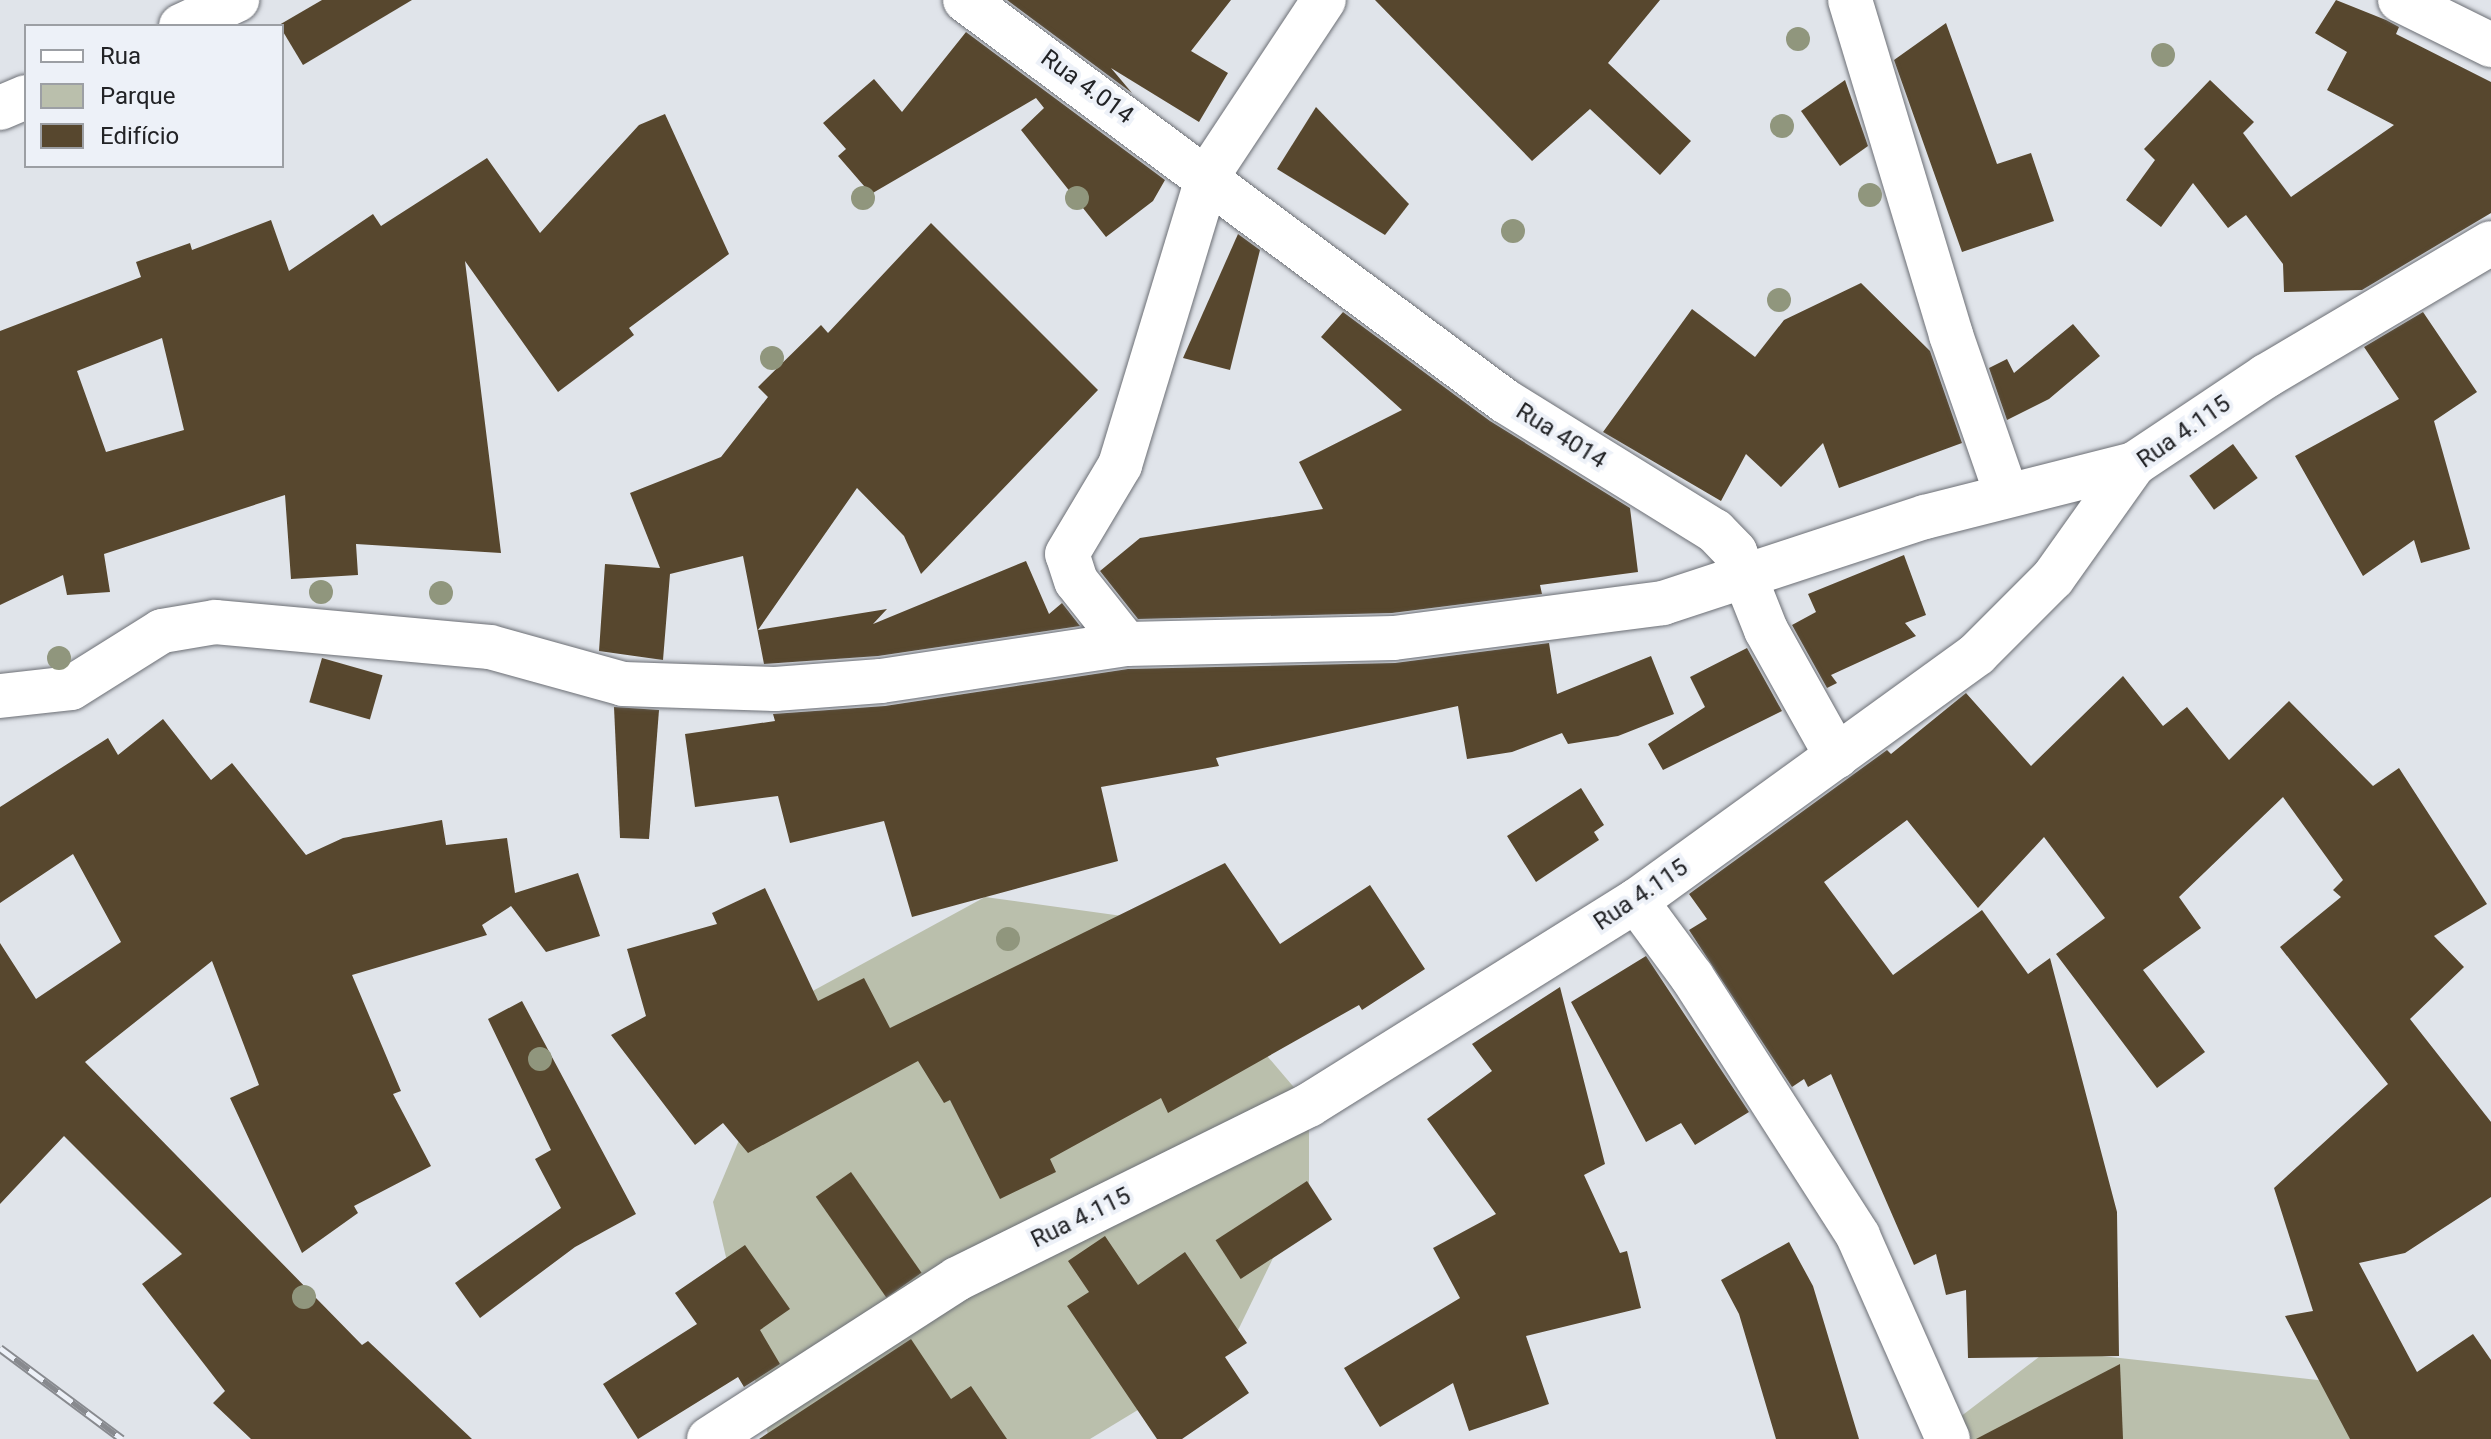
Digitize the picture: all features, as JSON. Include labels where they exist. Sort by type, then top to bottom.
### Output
[{"type":"street","points":[[185,24],[237,0]]},
{"type":"street","name":"Rua 4.014","points":[[965,0],[1208,175]]},
{"type":"street","points":[[1126,644],[1076,581],[1067,554],[1120,465],[1208,175],[1324,0]]},
{"type":"street","points":[[1850,0],[1951,335],[2006,493]]},
{"type":"street","points":[[2400,0],[2491,45]]},
{"type":"street","points":[[0,108],[24,98]]},
{"type":"street","name":"Rua 4014","points":[[1208,175],[1505,401],[1715,531],[1747,580],[1766,630],[1837,757]]},
{"type":"street","name":"Rua 4.115","points":[[709,1439],[957,1279],[1309,1105],[1636,901],[1977,654],[2053,578],[2134,464],[2280,367],[2491,243]]},
{"type":"street","points":[[0,696],[71,688],[162,631],[215,622],[490,647],[623,684],[775,689],[881,681],[1126,644],[1394,638],[1663,603],[1747,580],[2006,493],[2134,464]]},
{"type":"street","points":[[1636,901],[1692,977],[1858,1236],[1948,1439]]},
{"type":"green space","points":[[985,897],[1151,920],[1309,1105],[1309,1184],[1225,1357],[1090,1439],[769,1439],[713,1202],[798,999]]},
{"type":"green space","points":[[2048,1350],[2354,1384],[2459,1439],[1931,1439]]},
{"type":"building","points":[[322,0],[412,0],[303,65],[284,33],[284,24],[281,24]]},
{"type":"building","points":[[1007,0],[1231,0],[1191,51],[1228,73],[1199,122],[1111,68],[1132,93]]},
{"type":"building","points":[[1375,0],[1660,0],[1608,63],[1691,141],[1660,175],[1590,109],[1532,161]]},
{"type":"building","points":[[2336,0],[2386,20],[2399,27],[2396,34],[2491,82],[2491,213],[2362,290],[2284,292],[2283,264],[2246,215],[2228,228],[2193,183],[2161,227],[2126,200],[2155,160],[2144,149],[2210,80],[2254,122],[2243,133],[2291,197],[2394,125],[2327,90],[2347,52],[2315,33]]},
{"type":"building","points":[[1946,23],[1997,164],[2031,153],[2054,221],[1962,252],[1894,60]]},
{"type":"building","points":[[966,32],[1165,180],[1153,201],[1106,237],[1021,130],[1044,108],[1036,98],[871,194],[838,156],[846,149],[823,123],[874,79],[902,112]]},
{"type":"building","points":[[1845,80],[1868,146],[1840,166],[1801,111]]},
{"type":"building","points":[[1316,107],[1409,204],[1385,235],[1277,169]]},
{"type":"building","points":[[665,114],[729,254],[629,328],[634,335],[558,392],[465,261],[501,553],[356,544],[358,575],[291,579],[285,495],[104,554],[110,592],[67,595],[63,575],[0,605],[0,331],[141,277],[136,262],[190,243],[192,250],[271,220],[289,271],[373,214],[381,226],[487,158],[540,233],[639,125]],"holes":[[[162,338],[184,430],[106,452],[77,371]]]},
{"type":"building","points":[[931,223],[1098,390],[921,574],[904,536],[857,488],[758,630],[887,609],[873,624],[1026,561],[1049,614],[1062,603],[1080,626],[878,656],[764,664],[743,556],[670,574],[663,660],[599,651],[605,564],[660,568],[630,493],[721,457],[768,397],[758,387],[821,325],[828,333]]},
{"type":"building","points":[[1238,234],[1260,250],[1230,370],[1183,358]]},
{"type":"building","points":[[1861,283],[1930,351],[1962,443],[1839,488],[1823,443],[1781,487],[1746,454],[1721,501],[1603,432],[1692,309],[1755,357],[1784,320]]},
{"type":"building","points":[[1343,312],[1490,421],[1630,508],[1638,572],[1540,585],[1542,594],[1392,613],[1138,619],[1100,571],[1140,538],[1323,509],[1299,462],[1402,410],[1321,337]]},
{"type":"building","points":[[2423,312],[2477,392],[2434,421],[2470,549],[2421,563],[2414,540],[2363,576],[2295,456],[2399,399],[2364,347]]},
{"type":"building","points":[[2073,324],[2100,356],[2049,399],[2007,420],[1989,368],[2007,359],[2014,373]]},
{"type":"building","points":[[2233,444],[2258,478],[2214,510],[2189,476]]},
{"type":"building","points":[[1904,555],[1926,615],[1905,623],[1916,636],[1831,675],[1837,683],[1827,688],[1792,625],[1816,612],[1808,594]]},
{"type":"building","points":[[1549,643],[1557,694],[1651,656],[1674,714],[1618,736],[1568,744],[1562,733],[1512,752],[1467,759],[1458,706],[1216,758],[1219,766],[1101,787],[1118,861],[912,917],[884,821],[790,843],[778,796],[695,807],[685,734],[775,721],[773,714],[885,706],[1128,669],[1395,663]]},
{"type":"building","points":[[1747,648],[1782,711],[1663,770],[1648,744],[1705,707],[1690,677]]},
{"type":"building","points":[[322,658],[383,675],[370,720],[309,702]]},
{"type":"building","points":[[2123,676],[2163,726],[2187,707],[2229,760],[2289,701],[2373,786],[2399,768],[2487,904],[2434,936],[2464,967],[2410,1019],[2491,1122],[2491,1197],[2405,1253],[2359,1263],[2417,1372],[2473,1334],[2491,1360],[2491,1439],[2350,1439],[2285,1316],[2313,1311],[2274,1188],[2388,1084],[2280,947],[2341,897],[2333,890],[2343,880],[2283,797],[2179,897],[2201,928],[2143,970],[2205,1052],[2157,1088],[2056,954],[2105,918],[2044,837],[1978,908],[1907,820],[1824,882],[1893,975],[1982,910],[2028,974],[2050,958],[2117,1212],[2119,1356],[1968,1358],[1966,1290],[1946,1295],[1936,1254],[1914,1265],[1831,1074],[1808,1087],[1804,1079],[1792,1087],[1689,930],[1707,919],[1689,894],[1887,750],[1891,754],[1966,693],[2031,766]]},
{"type":"building","points":[[614,707],[659,710],[649,839],[620,838]]},
{"type":"building","points":[[163,719],[211,780],[232,763],[306,855],[343,838],[442,820],[446,845],[507,838],[515,893],[578,873],[600,936],[546,952],[511,906],[482,925],[487,935],[352,975],[401,1091],[393,1094],[431,1166],[354,1206],[358,1213],[302,1253],[230,1098],[259,1085],[212,961],[85,1062],[362,1345],[368,1341],[472,1439],[251,1439],[213,1403],[225,1391],[142,1284],[182,1254],[64,1136],[0,1204],[0,943],[36,999],[121,942],[73,854],[0,903],[0,807],[108,738],[118,755]]},
{"type":"building","points":[[1581,788],[1604,825],[1594,832],[1599,840],[1536,882],[1507,836]]},
{"type":"building","points":[[1225,863],[1280,944],[1370,885],[1425,969],[1362,1010],[1359,1005],[1168,1113],[1161,1098],[1050,1159],[1056,1172],[1000,1199],[950,1100],[944,1103],[918,1061],[748,1153],[723,1123],[695,1145],[611,1035],[646,1016],[627,949],[717,924],[712,913],[765,888],[818,1001],[864,978],[890,1028]]},
{"type":"building","points":[[1646,956],[1749,1112],[1695,1145],[1681,1123],[1646,1142],[1571,1002]]},
{"type":"building","points":[[1560,987],[1605,1164],[1584,1175],[1620,1253],[1627,1251],[1641,1308],[1526,1336],[1549,1404],[1469,1431],[1453,1383],[1380,1427],[1344,1368],[1460,1298],[1433,1248],[1496,1214],[1427,1119],[1492,1071],[1472,1044]]},
{"type":"building","points":[[522,1001],[636,1214],[575,1247],[480,1318],[455,1283],[561,1208],[535,1159],[551,1150],[488,1019]]},
{"type":"building","points":[[851,1172],[922,1273],[886,1297],[816,1197]]},
{"type":"building","points":[[1307,1181],[1332,1220],[1241,1279],[1216,1240]]},
{"type":"building","points":[[1105,1236],[1138,1285],[1185,1252],[1247,1343],[1225,1357],[1249,1393],[1182,1439],[1157,1439],[1067,1306],[1089,1292],[1068,1261]]},
{"type":"building","points":[[1789,1242],[1813,1286],[1859,1439],[1776,1439],[1739,1314],[1721,1280]]},
{"type":"building","points":[[745,1245],[790,1309],[760,1330],[780,1364],[744,1387],[738,1377],[638,1439],[603,1384],[697,1324],[675,1293]]},
{"type":"building","points":[[911,1339],[951,1399],[971,1386],[1007,1439],[759,1439]]},
{"type":"building","points":[[2120,1364],[2123,1439],[1976,1439]]},
{"type":"railway","points":[[0,1348],[122,1439]]}]
